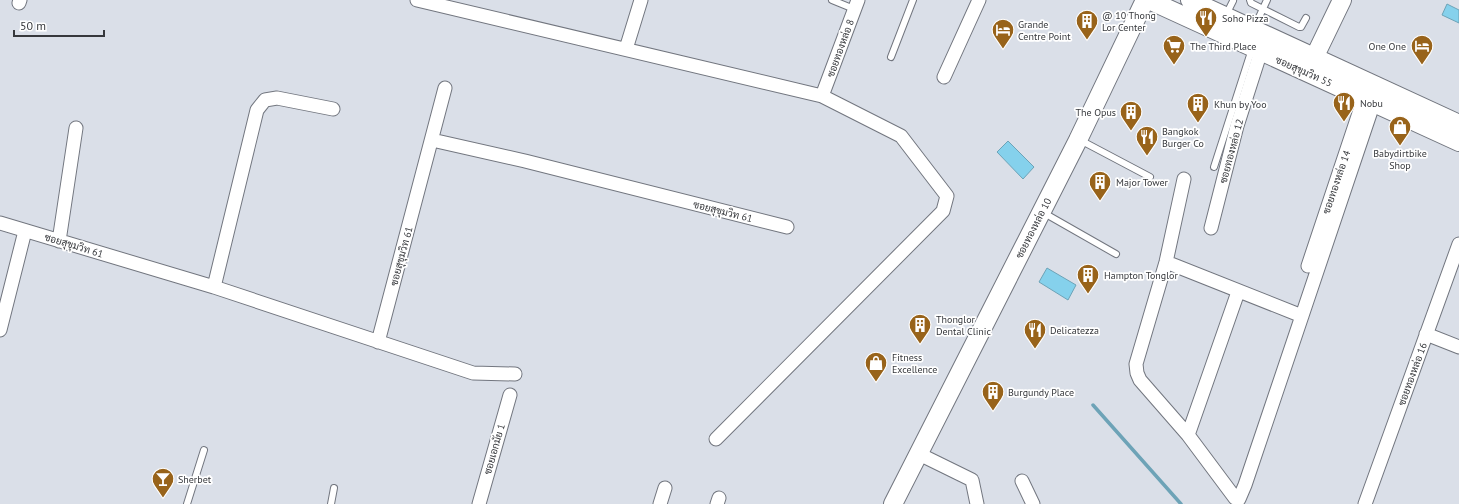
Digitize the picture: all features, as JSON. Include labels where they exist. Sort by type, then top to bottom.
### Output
[{"type":"street","points":[[417,0],[822,96],[901,136],[947,196],[944,211],[716,440]]},
{"type":"street","points":[[626,49],[641,0]]},
{"type":"street","points":[[944,77],[979,0]]},
{"type":"street","name":"ซอยทองหล่อ 10","points":[[893,504],[1078,140],[1145,0]]},
{"type":"street","name":"ซอยสุขุมวิท 55","points":[[1149,0],[1257,49],[1312,65],[1459,124]]},
{"type":"street","name":"ซอยสุขุมวิท 55","points":[[1190,0],[1229,8],[1253,29],[1369,100],[1459,142]]},
{"type":"street","points":[[1312,65],[1342,0]]},
{"type":"street","name":"ซอยทองหล่อ 8","points":[[822,96],[856,4]]},
{"type":"street","name":"ซอยทองหล่อ 12","points":[[1211,228],[1257,49]]},
{"type":"street","points":[[432,140],[445,88]]},
{"type":"street","points":[[214,287],[257,110],[265,100],[277,98],[332,109]]},
{"type":"street","points":[[1184,179],[1166,262],[1136,364],[1137,373],[1140,380],[1188,436],[1235,498],[1239,498],[1245,485],[1302,316],[1369,100]]},
{"type":"street","name":"ซอยทองหล่อ 14","points":[[1308,266],[1369,100]]},
{"type":"street","points":[[59,241],[76,128]]},
{"type":"street","name":"ซอยสุขุมวิท 61","points":[[0,223],[214,287],[378,342],[432,140],[525,161],[787,227]]},
{"type":"street","points":[[0,330],[25,231]]},
{"type":"street","name":"ซอยทองหล่อ 16","points":[[1365,504],[1459,244]]},
{"type":"street","points":[[1166,262],[1238,292],[1302,316]]},
{"type":"street","points":[[1188,436],[1238,292]]},
{"type":"street","points":[[1426,334],[1459,347]]},
{"type":"street","points":[[378,342],[473,373],[514,374]]},
{"type":"street","name":"ซอยเอกมัย 1","points":[[479,504],[510,395]]},
{"type":"street","points":[[919,454],[972,480],[977,504]]},
{"type":"street","points":[[1022,481],[1031,503]]},
{"type":"street","points":[[660,504],[665,488]]},
{"type":"lane","points":[[832,0],[856,4]]},
{"type":"lane","points":[[891,57],[913,0]]},
{"type":"lane","points":[[1250,0],[1251,3],[1299,27],[1306,18]]},
{"type":"lane","points":[[1253,29],[1267,0]]},
{"type":"lane","points":[[1214,167],[1257,49]]},
{"type":"lane","points":[[1078,140],[1150,177]]},
{"type":"lane","points":[[1042,212],[1116,254]]},
{"type":"lane","points":[[187,504],[204,450]]},
{"type":"lane","points":[[331,504],[334,488]]},
{"type":"water","points":[[1447,4],[1459,10],[1459,23],[1442,15]]},
{"type":"water","points":[[1008,141],[1034,167],[1023,179],[997,152]]},
{"type":"water","points":[[1047,268],[1076,285],[1068,300],[1039,282]]},
{"type":"waterway","points":[[1093,405],[1181,504]]},
{"type":"place","name":"Soho Pizza","points":[[1206,38]]},
{"type":"place","name":"@ 10 Thong Lor Center","points":[[1087,40]]},
{"type":"place","name":"Grande Centre Point","points":[[1003,50]]},
{"type":"place","name":"The Third Place","points":[[1174,66]]},
{"type":"place","name":"One One","points":[[1422,66]]},
{"type":"place","name":"Nobu","points":[[1344,122]]},
{"type":"place","name":"Khun by Yoo","points":[[1198,124]]},
{"type":"place","name":"The Opus","points":[[1131,132]]},
{"type":"place","name":"Babydirtbike Shop","points":[[1400,146]]},
{"type":"place","name":"Bangkok Burger Co","points":[[1147,156]]},
{"type":"place","name":"Major Tower","points":[[1100,202]]},
{"type":"place","name":"Hampton Tonglor","points":[[1088,294]]},
{"type":"place","name":"Thonglor Dental Clinic","points":[[920,344]]},
{"type":"place","name":"Delicatezza","points":[[1035,350]]},
{"type":"place","name":"Fitness Excellence","points":[[876,382]]},
{"type":"place","name":"Burgundy Place","points":[[993,412]]},
{"type":"place","name":"Sherbet","points":[[163,498]]}]
